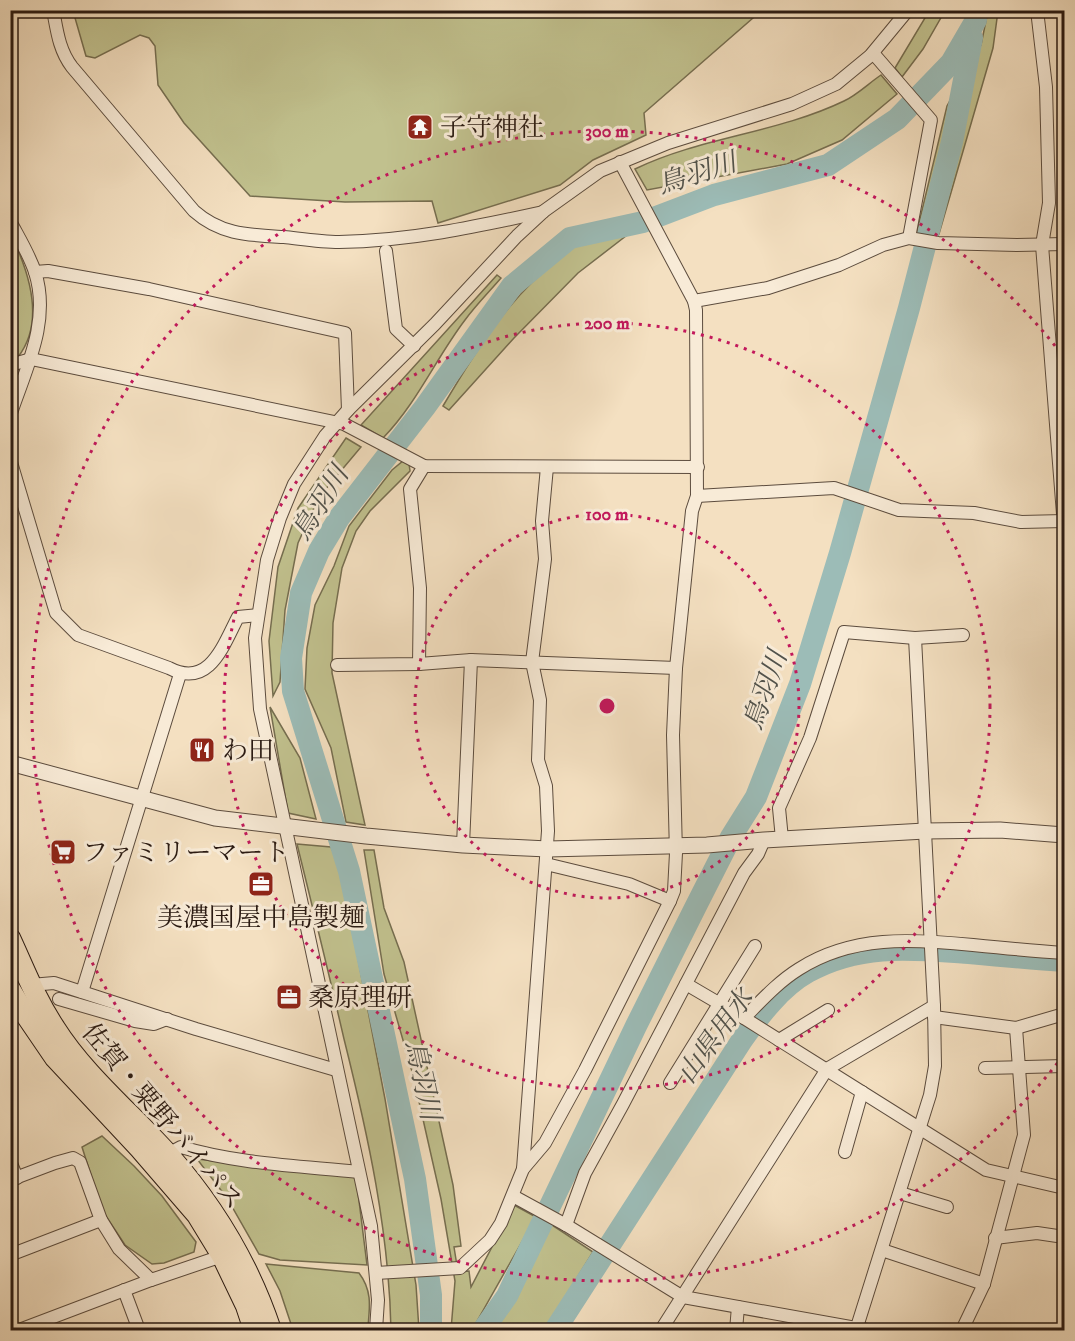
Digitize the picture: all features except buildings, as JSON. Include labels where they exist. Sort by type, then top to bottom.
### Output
[{"type":"highway","name":"佐賀・粟野バイパス","points":[[10,938],[31,985],[55,1029],[95,1078],[168,1154],[200,1193],[222,1225],[245,1266],[271,1330]]},
{"type":"highway","name":"佐賀・粟野バイパス","points":[[10,989],[55,1058],[140,1149],[197,1215],[222,1256],[246,1306],[254,1330]]},
{"type":"street","points":[[53,10],[59,43],[65,58],[194,211],[207,222],[222,230],[249,235],[336,242],[384,240],[463,230],[544,211]]},
{"type":"street","points":[[376,1330],[382,1272],[336,1070],[288,828],[260,709],[255,650],[258,615],[267,560],[280,518],[294,484],[325,436],[341,424],[348,410],[414,346],[487,266],[544,211],[600,171],[668,143],[792,104],[836,84],[873,53],[908,10]]},
{"type":"street","points":[[697,496],[834,488],[899,510],[974,513],[1021,522],[1064,523],[1042,245],[1049,203],[1046,87],[1037,10]]},
{"type":"street","points":[[873,53],[932,120],[909,238]]},
{"type":"street","points":[[524,1169],[545,1143],[585,1070],[674,891],[676,845],[673,735],[676,668],[692,511],[697,496],[696,310],[694,301],[621,164]]},
{"type":"street","points":[[10,222],[35,272],[41,297],[31,359],[10,416]]},
{"type":"street","points":[[694,301],[768,288],[839,265],[883,245],[909,238],[938,243],[1065,244]]},
{"type":"street","points":[[386,251],[396,329],[414,346]]},
{"type":"street","points":[[35,272],[48,271],[149,289],[345,333],[348,410]]},
{"type":"street","points":[[10,362],[14,364],[31,359],[341,424],[419,463],[547,467],[698,467]]},
{"type":"street","points":[[10,459],[56,613],[78,635],[180,674],[204,671],[218,655],[237,618],[258,615]]},
{"type":"street","points":[[419,463],[410,489],[420,588],[419,664]]},
{"type":"street","points":[[382,1272],[460,1268],[490,1240],[518,1198],[524,1169],[547,857],[546,786],[538,760],[540,700],[532,662],[545,558],[542,521],[547,467]]},
{"type":"street","points":[[782,839],[779,808],[810,738],[844,632],[915,639],[963,635]]},
{"type":"street","points":[[518,1198],[683,1297],[860,1330],[930,1095],[935,1066],[932,941],[915,639]]},
{"type":"street","points":[[463,844],[471,660]]},
{"type":"street","points":[[337,665],[419,664],[471,660],[676,668]]},
{"type":"street","points":[[82,992],[180,674]]},
{"type":"street","points":[[10,763],[215,818],[288,828],[463,844],[547,857],[629,884],[670,901]]},
{"type":"street","points":[[547,857],[676,845],[925,831],[1000,830],[1065,835]]},
{"type":"street","points":[[562,1223],[585,1173],[744,873],[758,854],[760,840]]},
{"type":"street","points":[[750,1022],[779,983],[798,969],[825,955],[857,944],[897,940],[932,941],[1065,953]]},
{"type":"street","points":[[670,1083],[755,946]]},
{"type":"street","points":[[31,985],[54,983],[336,1070]]},
{"type":"street","points":[[686,984],[986,1170],[1065,1188]]},
{"type":"street","points":[[59,999],[135,1021],[154,1024],[167,1019]]},
{"type":"street","points":[[779,1040],[828,1010]]},
{"type":"street","points":[[661,1330],[826,1069],[934,1012],[1016,1028],[1065,1014]]},
{"type":"street","points":[[962,1330],[984,1284],[1024,1136],[1016,1028]]},
{"type":"street","points":[[985,1068],[1019,1069],[1065,1066]]},
{"type":"street","points":[[845,1152],[862,1092]]},
{"type":"street","points":[[168,1154],[181,1147],[211,1155],[250,1161],[359,1172]]},
{"type":"street","points":[[10,1161],[14,1179],[73,1158],[80,1162],[100,1220],[119,1249],[151,1280]]},
{"type":"street","points":[[900,1193],[947,1207]]},
{"type":"street","points":[[10,1255],[100,1220]]},
{"type":"street","points":[[995,1238],[1037,1233],[1065,1237]]},
{"type":"street","points":[[882,1250],[984,1284]]},
{"type":"street","points":[[19,1330],[222,1256]]},
{"type":"street","points":[[124,1290],[139,1330]]},
{"type":"street","points":[[736,1330],[738,1307]]},
{"type":"green space","points":[[73,10],[761,11],[644,113],[646,135],[593,160],[560,185],[438,223],[432,201],[345,202],[250,196],[184,123],[158,85],[155,46],[149,38],[140,35],[95,58],[86,56]]},
{"type":"green space","points":[[927,11],[949,11],[942,16],[923,49],[902,77],[895,68]]},
{"type":"green space","points":[[988,11],[998,11],[993,48],[939,234],[917,231],[947,106],[981,45]]},
{"type":"green space","points":[[881,75],[897,94],[842,140],[787,164],[647,190],[635,169],[686,149],[819,112],[849,98]]},
{"type":"green space","points":[[635,229],[578,273],[514,338],[449,410],[443,406],[496,324],[543,271],[572,248],[592,236],[611,231]]},
{"type":"green space","points":[[10,233],[23,262],[33,311],[31,328],[18,357],[11,354]]},
{"type":"green space","points":[[497,275],[501,278],[465,320],[406,410],[383,438],[361,425]]},
{"type":"green space","points":[[346,438],[361,447],[319,497],[298,543],[285,610],[280,682],[273,696],[269,641],[278,567],[298,508]]},
{"type":"green space","points":[[403,461],[409,464],[410,471],[370,511],[356,531],[342,568],[333,623],[332,673],[365,825],[346,822],[331,748],[305,689],[307,648],[315,605],[334,566],[349,526],[392,470]]},
{"type":"green space","points":[[270,707],[300,758],[316,819],[288,813]]},
{"type":"green space","points":[[297,844],[331,847],[341,870],[385,1099],[416,1285],[419,1330],[391,1330],[386,1256],[376,1183],[353,1075]]},
{"type":"green space","points":[[364,850],[374,850],[384,908],[404,962],[453,1185],[461,1246],[454,1247],[458,1272],[469,1271],[471,1287],[514,1205],[536,1217],[472,1330],[451,1330],[455,1281],[441,1199],[413,1075],[384,974]]},
{"type":"green space","points":[[102,1136],[162,1196],[196,1242],[194,1252],[164,1263],[152,1264],[125,1245],[102,1210],[82,1147]]},
{"type":"green space","points":[[197,1159],[356,1177],[367,1265],[280,1260],[259,1254],[227,1198]]},
{"type":"green space","points":[[546,1221],[593,1252],[545,1330],[484,1330]]},
{"type":"green space","points":[[266,1264],[359,1273],[368,1292],[368,1326],[348,1330],[293,1330],[280,1291]]},
{"type":"waterway","name":"鳥羽川","points":[[431,1330],[431,1295],[415,1179],[349,871],[293,691],[291,658],[301,593],[319,551],[339,518],[425,407],[512,286],[570,238],[643,222],[714,195],[828,165],[897,119],[951,63],[976,20]]},
{"type":"waterway","name":"鳥羽川","points":[[483,1330],[507,1296],[636,1026],[731,837],[756,797],[800,684],[840,553],[909,308],[952,142],[972,38]]},
{"type":"waterway","name":"山県用水","points":[[555,1330],[742,1040],[772,1002],[798,978],[847,956],[887,950],[928,950],[1064,961]]},
{"type":"place","name":"子守神社","points":[[420,127]]},
{"type":"place","name":"わ田","points":[[202,750]]},
{"type":"place","name":"ファミリーマート","points":[[63,852]]},
{"type":"place","name":"美濃国屋中島製麺","points":[[261,884]]},
{"type":"place","name":"桑原理研","points":[[289,997]]}]
